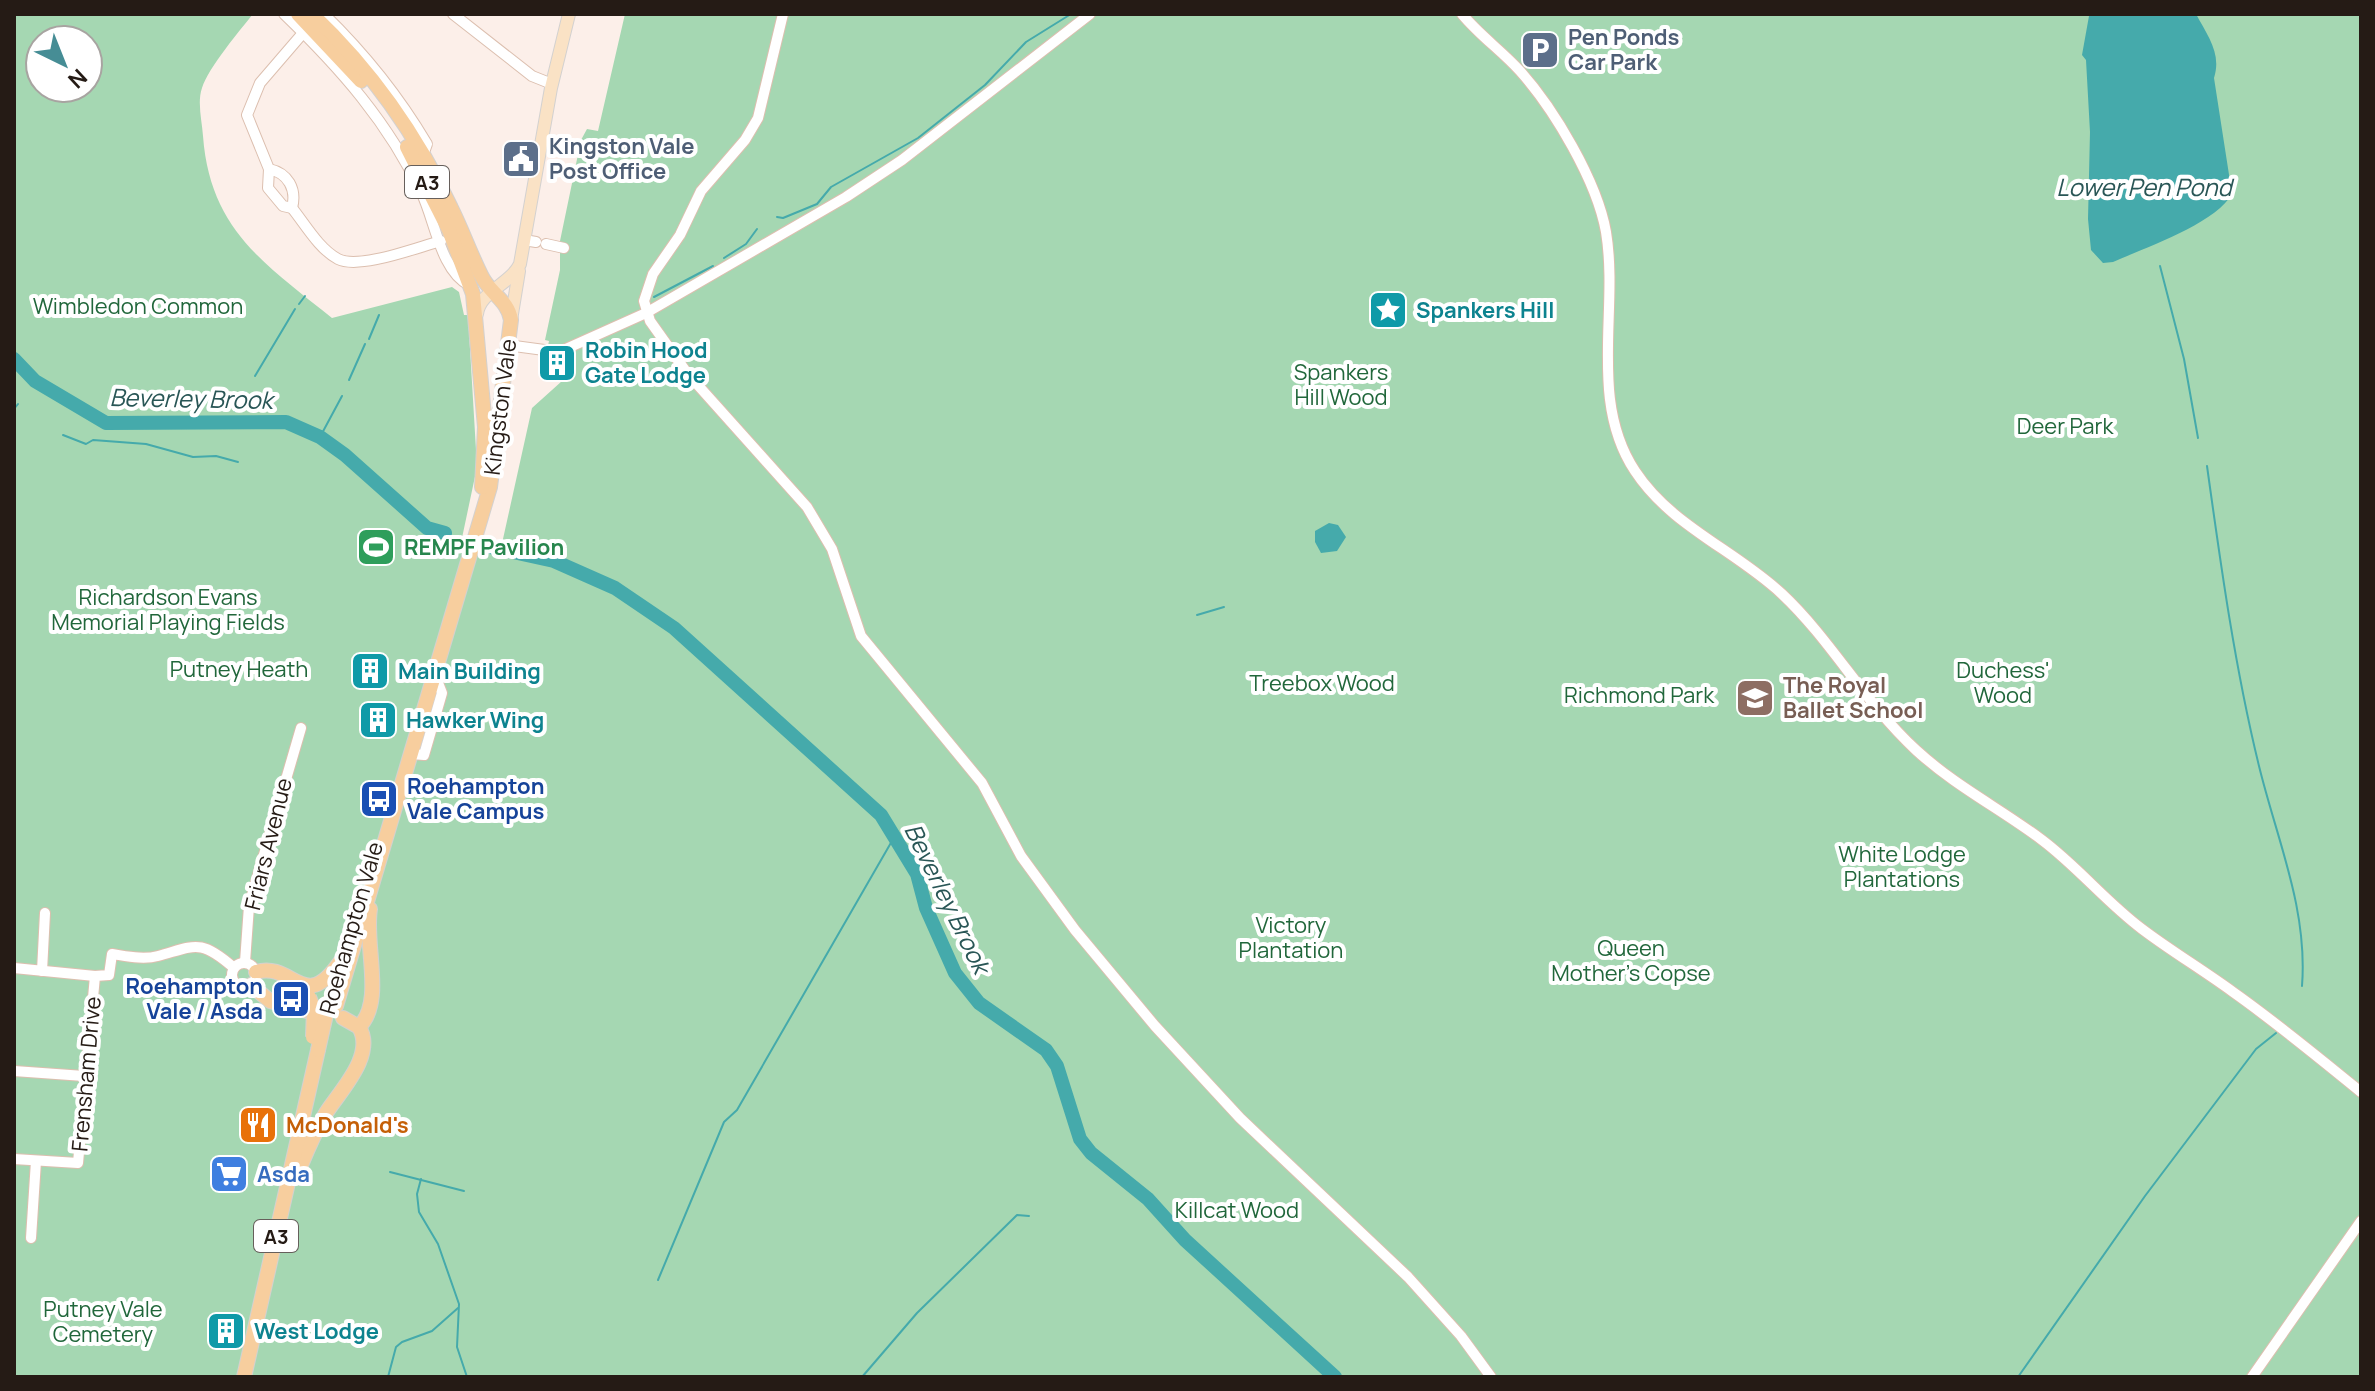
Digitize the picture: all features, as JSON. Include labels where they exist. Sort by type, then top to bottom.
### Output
[{"type":"highway","name":"A3","points":[[298,14],[341,57],[403,140],[442,214],[471,285],[477,314]]},
{"type":"highway","name":"A3","points":[[312,14],[374,82],[425,150],[493,292]]},
{"type":"highway","name":"Kingston Vale","points":[[486,487],[511,320],[506,305],[493,292]]},
{"type":"highway","name":"Kingston Vale","points":[[477,314],[486,487]]},
{"type":"highway","name":"Roehampton Vale","points":[[252,1377],[301,1165],[319,1046],[336,1009],[435,675],[486,487]]},
{"type":"highway","name":"Roehampton Vale","points":[[336,1009],[340,962],[486,487]]},
{"type":"highway","name":"A3","points":[[301,1165],[328,1110],[352,1077],[363,1042],[359,1027],[373,1007],[367,928],[383,842]]},
{"type":"highway","points":[[298,983],[308,1004],[270,1001],[251,973],[272,971],[298,983],[323,984],[340,962]]},
{"type":"highway","name":"A3","points":[[244,1377],[319,1046],[314,1010],[308,1004]]},
{"type":"highway","points":[[336,1009],[359,1027]]},
{"type":"main road","points":[[477,314],[480,303],[509,281],[535,242],[552,84],[569,14]]},
{"type":"main road","points":[[511,320],[520,264]]},
{"type":"street","points":[[284,14],[361,94],[389,133],[423,195],[454,275],[471,285]]},
{"type":"street","points":[[324,14],[378,72],[425,150]]},
{"type":"street","points":[[453,14],[532,76],[552,84]]},
{"type":"street","points":[[783,14],[758,118],[745,140],[701,191],[680,235],[653,274],[645,291],[646,313],[687,373],[807,507],[832,549],[861,636],[982,783],[1021,856],[1075,930],[1155,1026],[1240,1118],[1408,1277],[1461,1336],[1491,1377]]},
{"type":"street","points":[[507,345],[553,351],[615,329],[646,313],[833,205],[902,160],[1090,14]]},
{"type":"street","points":[[1465,18],[1522,73],[1557,118],[1603,220],[1613,414],[1622,448],[1645,486],[1662,505],[1748,565],[1786,597],[1875,710],[1945,775],[2038,837],[2142,929],[2269,1019],[2361,1092]]},
{"type":"street","points":[[292,208],[293,188],[286,177],[269,169],[249,126],[249,104],[260,83],[303,33]]},
{"type":"street","points":[[269,169],[266,179],[275,199],[283,206],[292,208],[327,250],[342,261],[370,260],[441,241]]},
{"type":"street","points":[[535,242],[564,248]]},
{"type":"street","name":"Friars Avenue","points":[[251,973],[249,906],[301,728]]},
{"type":"street","points":[[42,971],[45,913]]},
{"type":"street","name":"Frensham Drive","points":[[14,1159],[78,1163],[95,976],[109,975],[112,954],[159,956],[187,945],[213,952],[234,968]]},
{"type":"street","points":[[14,968],[95,976]]},
{"type":"street","points":[[234,968],[251,973],[237,985],[232,978],[234,968]]},
{"type":"street","points":[[14,1071],[84,1076]]},
{"type":"street","name":"Frensham Drive","points":[[31,1238],[36,1161]]},
{"type":"street","points":[[2252,1377],[2361,1221]]},
{"type":"green space","name":"Richmond Park","points":[[14,14],[253,14],[218,60],[201,93],[200,112],[208,169],[217,196],[229,221],[245,242],[332,318],[452,287],[459,292],[464,315],[468,315],[477,467],[462,538],[501,548],[532,408],[562,381],[566,358],[546,355],[549,341],[545,340],[560,270],[560,241],[581,140],[587,129],[598,131],[625,14],[2361,14],[2361,1377],[14,1377]]},
{"type":"water","name":"Lower Pen Pond","points":[[2196,14],[2215,52],[2214,78],[2232,194],[2223,205],[2195,225],[2113,262],[2103,263],[2091,250],[2088,219],[2090,132],[2086,60],[2082,55],[2089,16]]},
{"type":"water","points":[[1329,523],[1338,525],[1346,537],[1337,551],[1321,553],[1315,542],[1315,531]]},
{"type":"waterway","points":[[777,217],[783,218],[817,204],[831,187],[918,138],[985,85],[1026,42],[1071,14]]},
{"type":"waterway","points":[[724,258],[746,244],[757,229]]},
{"type":"waterway","points":[[654,297],[713,266]]},
{"type":"waterway","points":[[2160,266],[2184,359],[2198,438]]},
{"type":"waterway","points":[[299,304],[305,296]]},
{"type":"waterway","points":[[255,376],[295,309]]},
{"type":"waterway","points":[[369,339],[379,315]]},
{"type":"waterway","points":[[349,380],[365,344]]},
{"type":"waterway","name":"Beverley Brook","points":[[14,359],[35,381],[106,423],[286,422],[320,437],[345,455],[427,528],[445,533]]},
{"type":"waterway","points":[[235,411],[245,392]]},
{"type":"waterway","points":[[320,437],[342,396]]},
{"type":"waterway","points":[[14,409],[18,404]]},
{"type":"waterway","points":[[63,435],[86,444],[93,440],[146,444],[193,457],[216,456],[238,462]]},
{"type":"waterway","points":[[2207,466],[2243,692],[2259,766],[2296,902],[2303,957],[2302,986]]},
{"type":"waterway","name":"Beverley Brook","points":[[490,547],[554,561],[615,588],[674,628],[881,815],[917,874],[926,908],[955,973],[979,1003],[1046,1050],[1057,1066],[1080,1139],[1091,1153],[1148,1199],[1185,1240],[1335,1377]]},
{"type":"waterway","points":[[1197,615],[1224,607]]},
{"type":"waterway","points":[[658,1280],[724,1122],[737,1110],[896,834]]},
{"type":"waterway","points":[[2018,1377],[2145,1196],[2256,1049],[2276,1033]]},
{"type":"waterway","points":[[390,1172],[464,1191]]},
{"type":"waterway","points":[[421,1179],[417,1194],[419,1212],[438,1244],[459,1304],[457,1347],[467,1377]]},
{"type":"waterway","points":[[862,1377],[917,1313],[1017,1215],[1029,1216]]},
{"type":"waterway","points":[[388,1377],[396,1347],[432,1331],[458,1308]]},
{"type":"place","name":"Pen Ponds Car Park","points":[[1540,50]]},
{"type":"place","name":"Kingston Vale Post Office","points":[[521,159]]},
{"type":"place","name":"Spankers Hill","points":[[1388,310]]},
{"type":"place","name":"Robin Hood Gate Lodge","points":[[557,363]]},
{"type":"place","name":"REMPF Pavilion","points":[[376,547]]},
{"type":"place","name":"Main Building","points":[[370,671]]},
{"type":"place","name":"The Royal Ballet School","points":[[1755,698]]},
{"type":"place","name":"Hawker Wing","points":[[378,720]]},
{"type":"place","name":"Roehampton Vale Campus","points":[[379,799]]},
{"type":"place","name":"Roehampton Vale / Asda","points":[[291,999]]},
{"type":"place","name":"McDonald's","points":[[258,1125]]},
{"type":"place","name":"Asda","points":[[229,1174]]},
{"type":"place","name":"West Lodge","points":[[226,1331]]},
{"type":"park label","name":"Wimbledon Common","points":[[138,306]]},
{"type":"park label","name":"Spankers Hill Wood","points":[[1341,384]]},
{"type":"park label","name":"Deer Park","points":[[2065,426]]},
{"type":"park label","name":"Richardson Evans Memorial Playing Fields","points":[[168,610]]},
{"type":"park label","name":"Putney Heath","points":[[239,669]]},
{"type":"park label","name":"Duchess' Wood","points":[[2003,682]]},
{"type":"park label","name":"Treebox Wood","points":[[1322,683]]},
{"type":"park label","name":"White Lodge Plantations","points":[[1902,866]]},
{"type":"park label","name":"Victory Plantation","points":[[1291,938]]},
{"type":"park label","name":"Queen Mother's Copse","points":[[1631,960]]},
{"type":"park label","name":"Killcat Wood","points":[[1237,1210]]},
{"type":"park label","name":"Putney Vale Cemetery","points":[[103,1322]]}]
